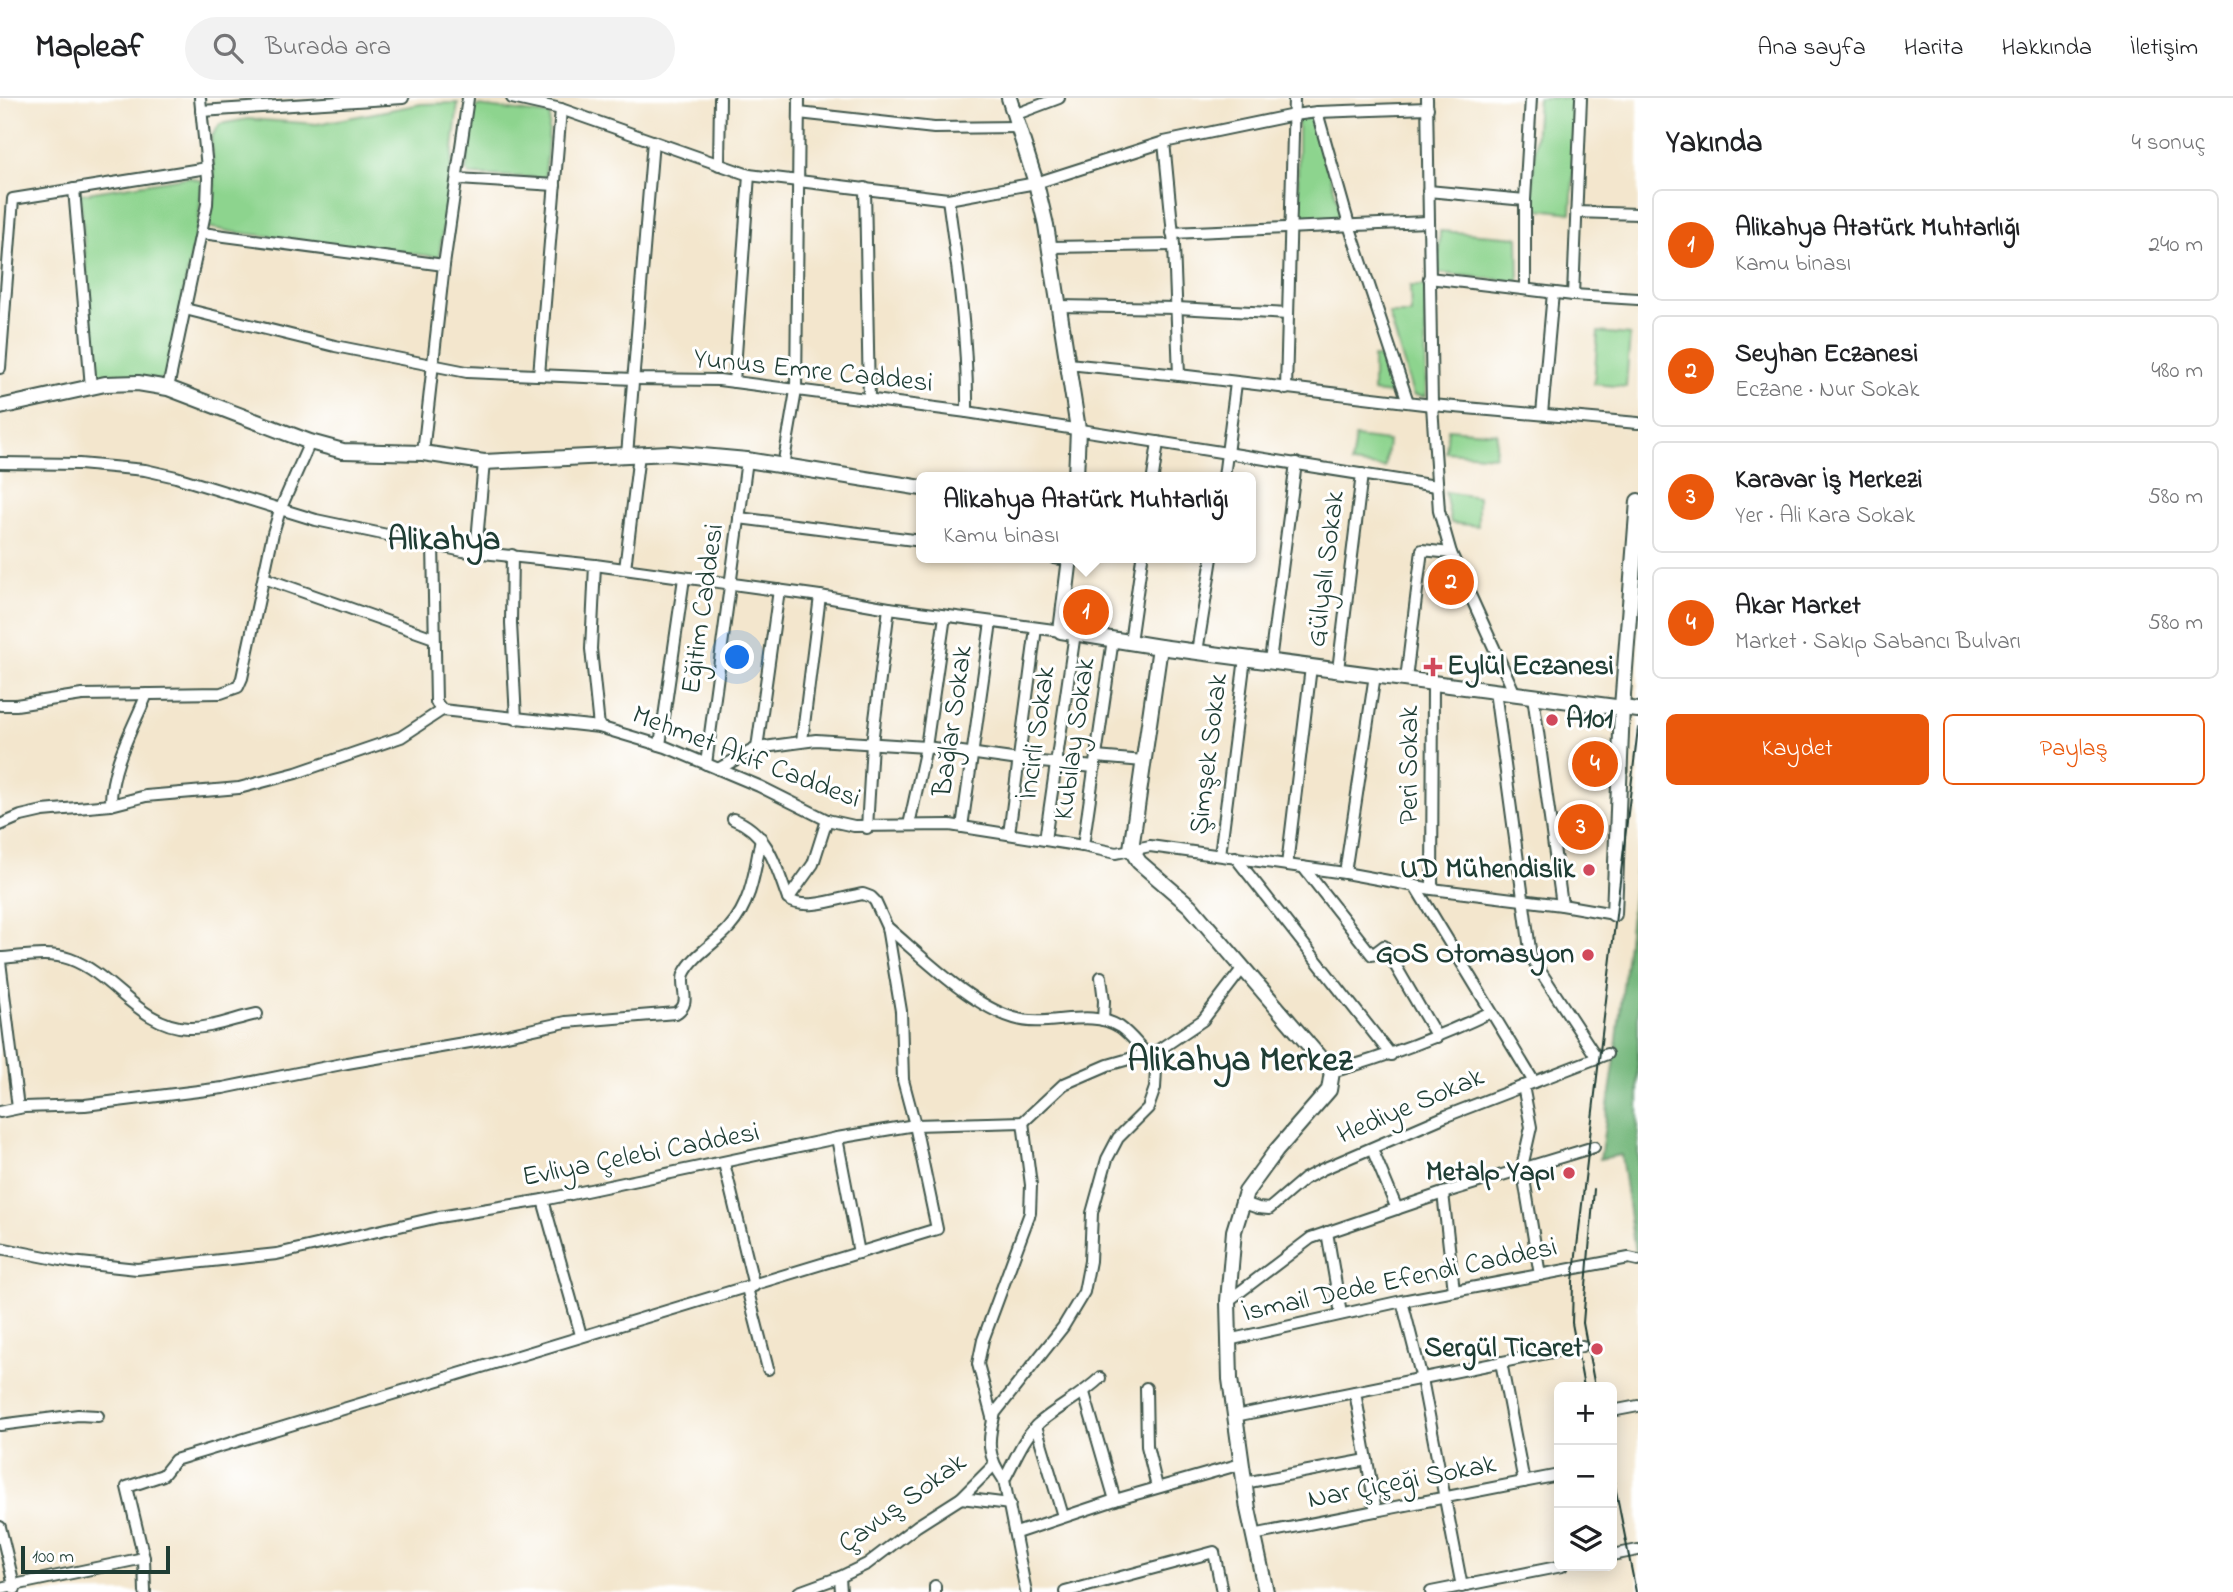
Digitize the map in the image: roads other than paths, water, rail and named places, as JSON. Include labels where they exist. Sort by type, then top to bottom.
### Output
[{"type":"street","points":[[168,388],[202,233],[208,191],[200,98]]},
{"type":"street","points":[[201,111],[286,102],[403,98]]},
{"type":"street","points":[[423,453],[444,265],[468,98]]},
{"type":"street","points":[[512,98],[561,110],[749,175],[948,199],[1036,183],[1164,142],[1294,115],[1427,103],[1432,405],[1439,511],[1451,553],[1514,694]]},
{"type":"street","points":[[719,165],[720,98]]},
{"type":"street","points":[[783,466],[796,391],[799,98]]},
{"type":"street","points":[[1009,98],[1036,183],[1050,247],[1078,429],[1076,472]]},
{"type":"street","points":[[799,113],[934,128],[1016,121],[1059,98]]},
{"type":"street","points":[[1286,389],[1294,98]]},
{"type":"street","points":[[1525,289],[1525,200],[1531,98]]},
{"type":"street","points":[[1573,295],[1581,98]]},
{"type":"street","points":[[539,375],[561,110]]},
{"type":"street","points":[[1317,112],[1349,225],[1408,402]]},
{"type":"street","points":[[625,569],[633,454],[634,379],[653,141]]},
{"type":"street","points":[[1164,142],[1174,245],[1179,374]]},
{"type":"street","points":[[0,368],[13,199],[207,169]]},
{"type":"street","points":[[734,382],[749,175]]},
{"type":"street","points":[[458,179],[555,185]]},
{"type":"street","points":[[865,188],[869,399]]},
{"type":"street","points":[[74,189],[91,387]]},
{"type":"street","points":[[1428,191],[1525,200]]},
{"type":"street","points":[[948,199],[963,310],[967,412]]},
{"type":"street","points":[[1576,212],[1638,214]]},
{"type":"street","points":[[1172,233],[1427,222]]},
{"type":"street","points":[[202,233],[444,265]]},
{"type":"street","points":[[1050,247],[1174,245]]},
{"type":"street","points":[[1429,278],[1553,293],[1638,299]]},
{"type":"street","points":[[1542,414],[1553,293]]},
{"type":"street","points":[[1058,306],[1177,308],[1287,314]]},
{"type":"street","name":"Yunus Emre Caddesi","points":[[185,309],[335,346],[467,372],[734,382],[967,412],[1436,486]]},
{"type":"street","points":[[1068,364],[1179,374],[1432,405],[1638,423]]},
{"type":"street","points":[[0,407],[125,382],[168,388],[310,442],[342,451],[423,453],[484,461],[669,453],[747,460],[916,487]]},
{"type":"street","points":[[1225,472],[1236,383]]},
{"type":"street","points":[[0,705],[27,704],[70,696],[221,693],[238,687],[280,510],[310,442]]},
{"type":"street","points":[[1154,472],[1158,442]]},
{"type":"street","name":"Eğitim Caddesi","points":[[706,764],[747,460]]},
{"type":"street","points":[[476,552],[484,461]]},
{"type":"street","points":[[0,463],[79,464],[145,470],[316,520],[476,552],[730,583],[1160,647],[1638,710]]},
{"type":"street","points":[[1270,661],[1296,463]]},
{"type":"street","name":"Gülyalı Sokak","points":[[1338,670],[1362,474]]},
{"type":"street","points":[[1614,914],[1622,707],[1638,501]]},
{"type":"street","points":[[739,518],[916,540]]},
{"type":"street","points":[[0,825],[43,811],[111,805],[146,796],[239,788],[296,773],[401,737],[442,710],[436,702],[433,544]]},
{"type":"street","points":[[1406,679],[1422,550],[1451,553]]},
{"type":"street","points":[[512,555],[511,623],[516,719]]},
{"type":"street","points":[[1068,632],[1070,563]]},
{"type":"street","points":[[1130,642],[1141,563]]},
{"type":"street","points":[[1197,652],[1211,563]]},
{"type":"street","points":[[595,565],[591,649],[599,727]]},
{"type":"street","points":[[264,578],[434,638]]},
{"type":"street","points":[[660,745],[684,578]]},
{"type":"street","points":[[757,748],[779,590]]},
{"type":"street","points":[[802,741],[820,596]]},
{"type":"street","points":[[867,828],[872,743],[889,608]]},
{"type":"street","points":[[909,825],[926,747],[945,615]]},
{"type":"street","name":"Bağlar Sokak","points":[[962,827],[991,621]]},
{"type":"street","points":[[1009,834],[1037,628]]},
{"type":"street","name":"İncirli Sokak","points":[[1045,840],[1057,762],[1068,632]]},
{"type":"street","name":"Kubilay Sokak","points":[[1083,846],[1113,639]]},
{"type":"street","points":[[1160,647],[1130,849],[1139,862],[1190,906],[1332,1072]]},
{"type":"street","name":"Şimşek Sokak","points":[[1220,855],[1245,658]]},
{"type":"street","points":[[1287,865],[1311,667]]},
{"type":"street","points":[[1345,873],[1375,675]]},
{"type":"street","name":"Peri Sokak","points":[[1432,890],[1433,683]]},
{"type":"street","points":[[1495,691],[1522,900]]},
{"type":"street","points":[[111,805],[112,789],[121,759],[147,694]]},
{"type":"street","points":[[1534,696],[1562,905]]},
{"type":"street","name":"Mehmet Akif Caddesi","points":[[442,710],[599,727],[660,745],[827,820],[867,828],[909,825],[962,827],[1116,853],[1150,846],[1345,873],[1432,890],[1562,905],[1614,914]]},
{"type":"street","points":[[718,769],[757,748],[802,741],[926,747],[1019,760],[1144,761]]},
{"type":"street","points":[[145,1592],[144,1558],[127,1487],[163,1475],[175,1460],[581,1335],[751,1287],[937,1228],[901,1069],[901,1012],[887,927],[875,901],[867,895],[804,905],[792,902],[788,899],[769,849],[750,827],[733,819]]},
{"type":"street","points":[[788,899],[813,863],[827,820]]},
{"type":"street","points":[[0,1112],[18,1108],[85,1105],[223,1088],[566,1022],[676,1013],[681,1011],[685,1002],[685,974],[699,955],[730,927],[746,902],[761,838]]},
{"type":"street","points":[[1235,857],[1391,1055]]},
{"type":"street","points":[[1303,867],[1372,955],[1384,946],[1437,1037]]},
{"type":"street","points":[[1415,886],[1491,1012],[1529,1084],[1531,1127],[1522,1167],[1540,1275]]},
{"type":"street","name":"Hediye Sokak","points":[[1241,1202],[1269,1209],[1312,1174],[1446,1115],[1602,1056],[1531,957],[1522,900]]},
{"type":"street","points":[[887,927],[976,1001],[1014,1019],[1041,1022],[1103,1020],[1120,1027],[1152,1052],[1155,1088],[1149,1108],[1118,1138],[1107,1159],[1092,1213],[1090,1261],[1084,1292],[1063,1326],[995,1413],[993,1420],[990,1450],[994,1465],[1004,1480],[1026,1592]]},
{"type":"street","points":[[18,1108],[0,960],[51,956],[68,958],[96,972],[134,1005],[171,1026],[194,1028],[257,1014]]},
{"type":"street","points":[[993,1420],[978,1364],[983,1340],[1030,1213],[1031,1185],[1023,1122],[1064,1084],[1108,1065],[1152,1052],[1203,1020],[1242,969]]},
{"type":"street","points":[[1101,977],[1103,1020]]},
{"type":"street","points":[[1332,1072],[1391,1055],[1491,1012]]},
{"type":"street","points":[[1266,1592],[1241,1464],[1228,1340],[1228,1301],[1234,1231],[1246,1192],[1276,1151],[1329,1090],[1332,1072]]},
{"type":"street","name":"Evliya Çelebi Caddesi","points":[[0,1248],[71,1262],[114,1267],[163,1268],[278,1254],[452,1214],[543,1200],[837,1138],[915,1125],[1023,1122]]},
{"type":"street","points":[[837,1138],[859,1253]]},
{"type":"street","points":[[1228,1301],[1303,1243],[1327,1232],[1522,1167],[1594,1147]]},
{"type":"street","points":[[1371,1149],[1397,1209]]},
{"type":"street","points":[[724,1163],[768,1368]]},
{"type":"street","points":[[1443,1193],[1454,1291]]},
{"type":"street","points":[[543,1200],[581,1335]]},
{"type":"street","points":[[1327,1232],[1342,1314]]},
{"type":"street","name":"İsmail Dede Efendi Caddesi","points":[[1228,1340],[1402,1301],[1581,1266],[1629,1258],[1638,1260]]},
{"type":"street","points":[[1402,1301],[1422,1379],[1460,1588]]},
{"type":"street","points":[[1235,1416],[1582,1346]]},
{"type":"street","points":[[1501,1362],[1524,1482]]},
{"type":"street","name":"Çavuş Sokak","points":[[1004,1480],[1036,1426],[1084,1393],[1100,1378]]},
{"type":"street","points":[[1146,1388],[1146,1436],[1157,1487]]},
{"type":"street","points":[[1355,1392],[1376,1511]]},
{"type":"street","points":[[1084,1393],[1115,1500]]},
{"type":"street","points":[[1617,1411],[1638,1406]]},
{"type":"street","points":[[0,1425],[78,1415],[98,1416]]},
{"type":"street","points":[[1036,1426],[1063,1516]]},
{"type":"street","points":[[1244,1483],[1367,1461]]},
{"type":"street","points":[[1016,1533],[1157,1487],[1241,1464]]},
{"type":"street","name":"Çavuş Sokak","points":[[799,1592],[867,1564],[917,1526],[961,1498],[994,1465]]},
{"type":"street","name":"Nar Çiçeği Sokak","points":[[1253,1535],[1554,1476]]},
{"type":"street","points":[[961,1498],[1010,1504]]},
{"type":"street","points":[[0,1527],[15,1589]]},
{"type":"street","points":[[1617,1554],[1638,1550]]},
{"type":"street","points":[[1065,1592],[1214,1552],[1222,1592]]},
{"type":"street","points":[[0,1588],[15,1589],[144,1558]]},
{"type":"street","points":[[1431,1592],[1554,1568]]},
{"type":"street","points":[[840,1577],[841,1592]]},
{"type":"tram line","points":[[1583,1382],[1572,1323],[1573,1281],[1638,728]]},
{"type":"tram line","points":[[1594,1189],[1583,1323],[1594,1382]]},
{"type":"tram line","points":[[1617,1496],[1636,1592]]},
{"type":"place","name":"Seyhan Eczanesi","points":[[1451,582]]},
{"type":"place","name":"Alikahya Atatürk Muhtarlığı","points":[[1086,612]]},
{"type":"place","name":"Eylül Eczanesi","points":[[1433,667]]},
{"type":"place","name":"A101","points":[[1552,720]]},
{"type":"place","name":"Akar Market","points":[[1595,764]]},
{"type":"place","name":"Karavar İş Merkezi","points":[[1581,827]]},
{"type":"place","name":"UD Mühendislik","points":[[1589,870]]},
{"type":"place","name":"GOS Otomasyon","points":[[1588,955]]},
{"type":"place","name":"Metalp Yapı","points":[[1569,1173]]},
{"type":"place","name":"Sergül Ticaret","points":[[1597,1349]]},
{"type":"district","name":"Alikahya","points":[[444,541]]},
{"type":"district","name":"Alikahya Merkez","points":[[1240,1061]]}]
